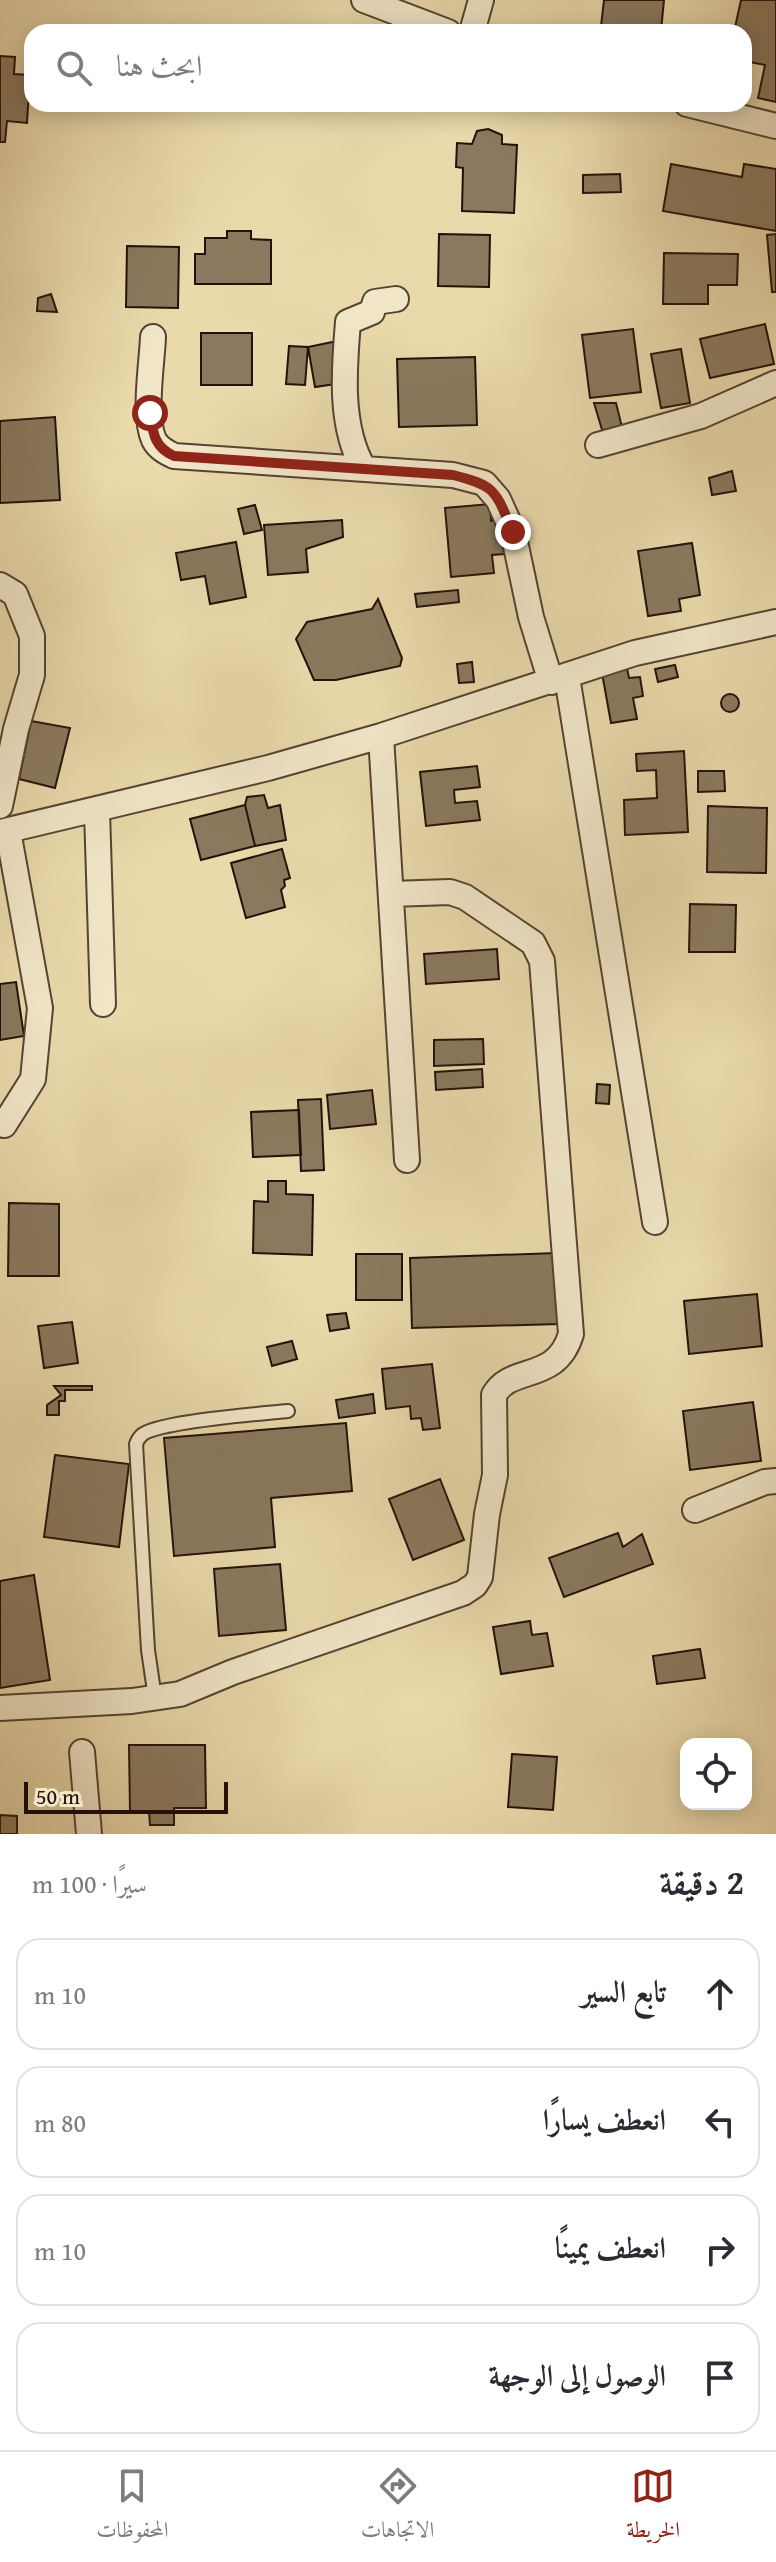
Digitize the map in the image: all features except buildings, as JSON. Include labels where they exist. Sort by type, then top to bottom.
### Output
[{"type":"street","points":[[364,0],[427,24]]},
{"type":"street","points":[[474,24],[481,0]]},
{"type":"street","points":[[719,112],[776,126]]},
{"type":"street","points":[[364,469],[356,457],[346,413],[348,322],[372,312],[375,302],[396,299]]},
{"type":"street","points":[[153,337],[150,413],[154,440],[163,451],[174,456],[453,475],[484,483],[498,499],[513,532],[531,617],[559,679],[655,1222]]},
{"type":"street","points":[[598,445],[701,416],[776,383]]},
{"type":"street","points":[[0,585],[15,594],[32,636],[32,675],[16,729],[0,806]]},
{"type":"street","points":[[4,1125],[33,1079],[40,1008],[4,832],[268,768],[381,736],[635,653],[776,622]]},
{"type":"street","points":[[381,736],[407,1160]]},
{"type":"street","points":[[97,811],[103,1004]]},
{"type":"street","points":[[0,1708],[180,1694],[233,1672],[463,1593],[475,1585],[483,1567],[487,1514],[494,1484],[494,1395],[505,1383],[552,1364],[562,1355],[571,1334],[541,955],[533,943],[465,897],[450,892],[391,894]]},
{"type":"street","points":[[695,1510],[765,1482],[776,1481]]},
{"type":"street","points":[[82,1752],[89,1834]]},
{"type":"lane","points":[[155,1698],[148,1650],[136,1444],[139,1438],[152,1431],[187,1423],[288,1411]]},
{"type":"route","points":[[150,413],[154,440],[163,451],[174,456],[453,475],[484,483],[498,499],[513,532]]}]
